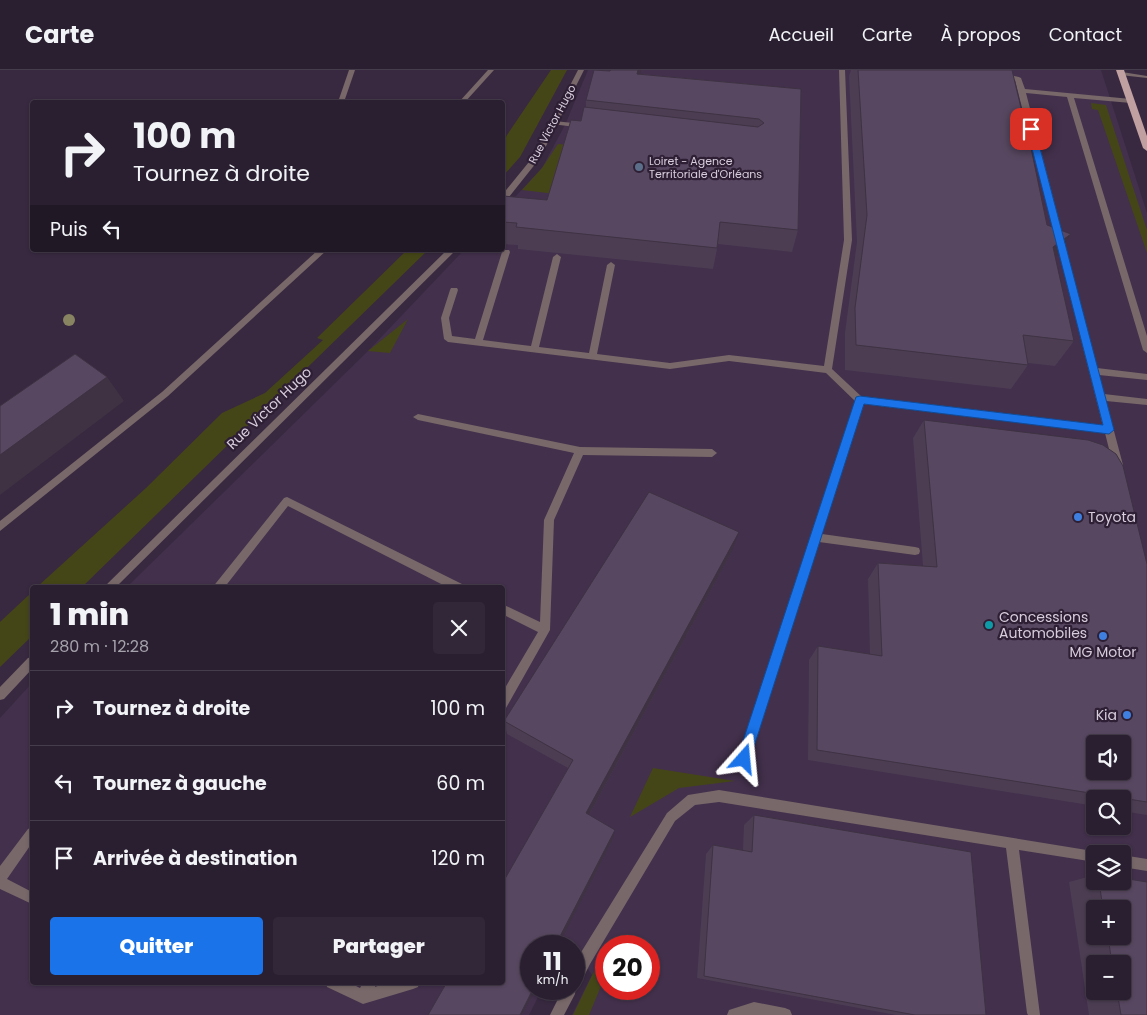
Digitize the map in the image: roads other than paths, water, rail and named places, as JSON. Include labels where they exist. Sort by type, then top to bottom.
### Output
[{"type":"main road","points":[[1121,72],[1147,148]]},
{"type":"street","points":[[342,100],[352,70]]},
{"type":"street","points":[[464,100],[491,70]]},
{"type":"street","name":"Rue Victor Hugo","points":[[505,197],[536,158],[581,70]]},
{"type":"street","points":[[828,370],[848,240],[842,70]]},
{"type":"street","points":[[1016,70],[1121,478]]},
{"type":"street","points":[[1121,72],[1145,77]]},
{"type":"street","points":[[991,76],[1018,78]]},
{"type":"street","points":[[1022,91],[1131,101]]},
{"type":"street","points":[[1070,96],[1147,350]]},
{"type":"street","points":[[554,123],[589,127]]},
{"type":"street","points":[[0,528],[165,394],[322,252]]},
{"type":"street","name":"Rue Victor Hugo","points":[[111,585],[450,252]]},
{"type":"street","points":[[478,343],[506,252]]},
{"type":"street","points":[[534,349],[557,257]]},
{"type":"street","points":[[592,357],[611,265]]},
{"type":"street","points":[[454,290],[445,318],[448,339],[670,366],[729,358],[828,370],[860,400],[1109,430]]},
{"type":"street","points":[[1093,371],[1147,377]]},
{"type":"street","points":[[1100,397],[1147,402]]},
{"type":"street","points":[[744,759],[860,400]]},
{"type":"street","points":[[418,417],[580,452],[712,453]]},
{"type":"street","points":[[505,699],[545,630],[549,520],[580,452]]},
{"type":"street","points":[[219,585],[287,501],[454,585]]},
{"type":"street","points":[[816,537],[915,551]]},
{"type":"street","points":[[505,610],[545,630]]},
{"type":"street","points":[[0,694],[30,664]]},
{"type":"street","points":[[585,958],[671,817],[692,799],[719,796],[1086,855]]},
{"type":"street","points":[[0,877],[30,836]]},
{"type":"street","points":[[1012,843],[1034,1013]]},
{"type":"street","points":[[1131,862],[1147,865]]},
{"type":"street","points":[[0,882],[30,897]]},
{"type":"street","points":[[338,985],[363,997],[403,985]]},
{"type":"street","points":[[363,997],[369,985]]},
{"type":"street","points":[[557,1015],[564,1000]]},
{"type":"street","points":[[734,1015],[754,1009],[784,1015]]},
{"type":"place","name":"Loiret - Agence Territoriale d'Orléans","points":[[639,167]]},
{"type":"place","name":"Toyota","points":[[1078,517]]},
{"type":"place","name":"Concessions Automobiles","points":[[989,625]]},
{"type":"place","name":"MG Motor","points":[[1103,636]]},
{"type":"place","name":"Kia","points":[[1127,715]]}]
